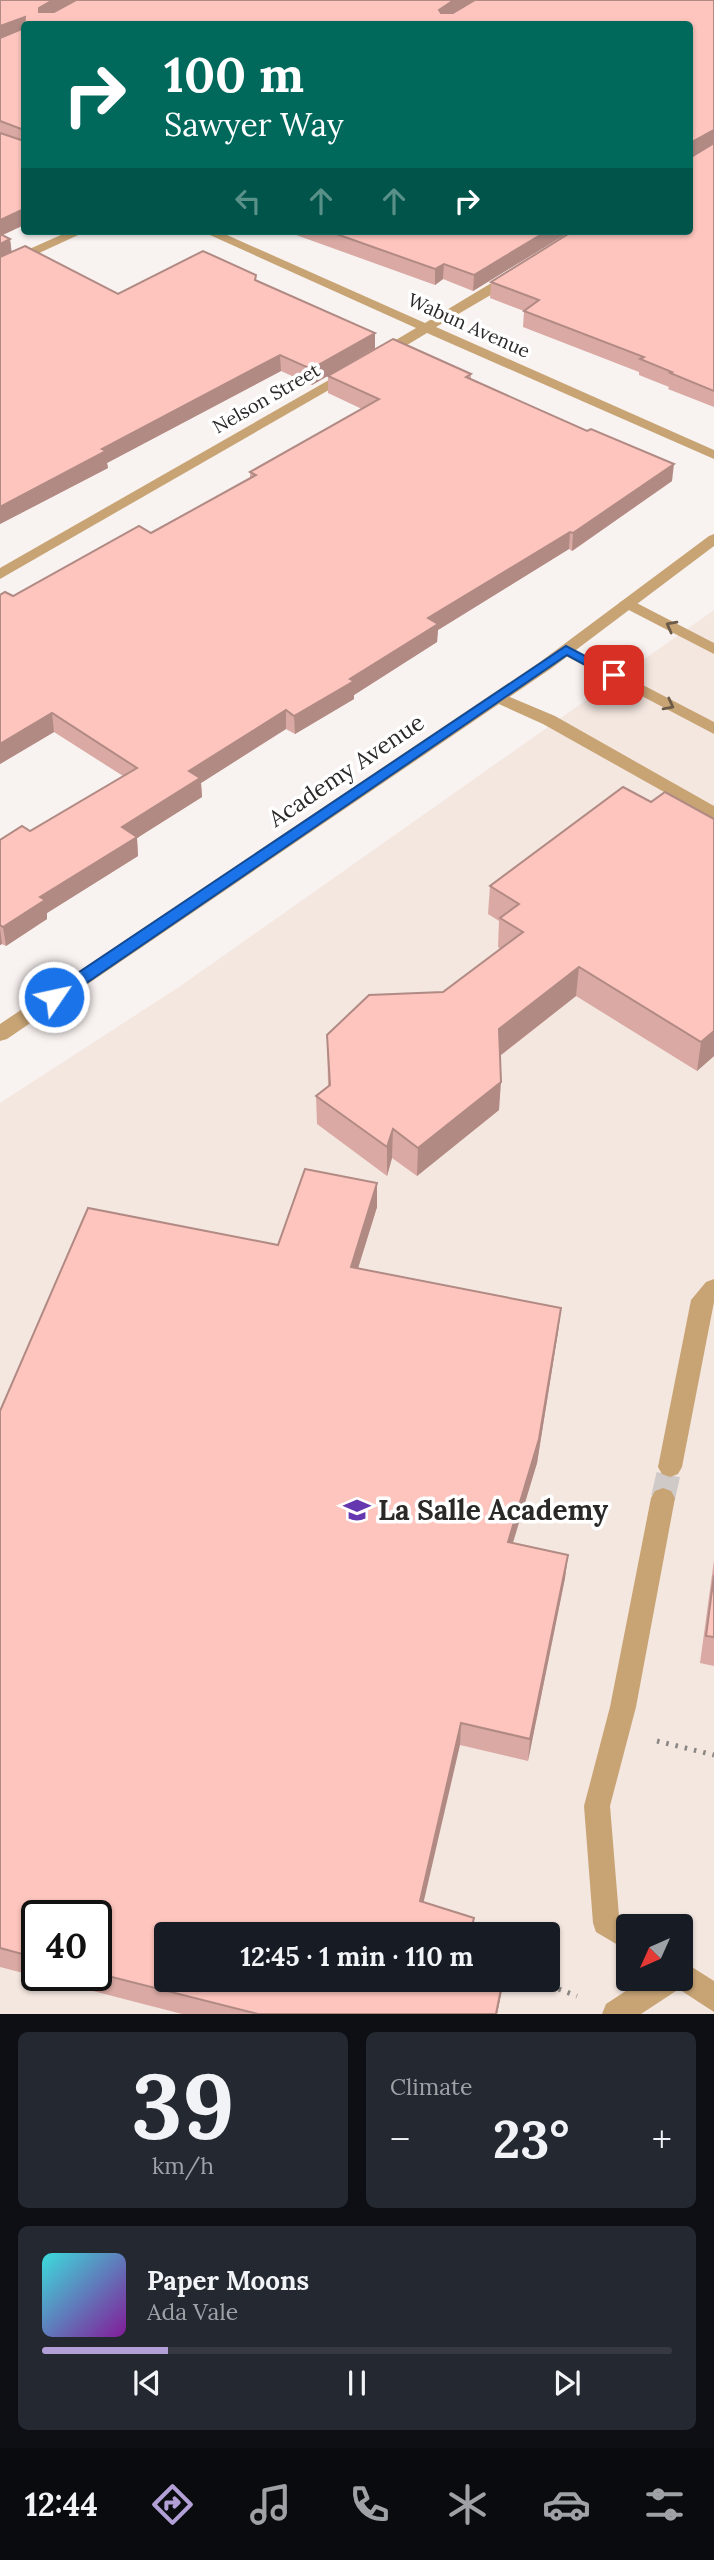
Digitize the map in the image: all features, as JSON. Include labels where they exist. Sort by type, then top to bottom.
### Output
[{"type":"street","points":[[0,267],[72,235]]},
{"type":"street","name":"Wabun Avenue","points":[[216,235],[714,455]]},
{"type":"street","name":"Nelson Street","points":[[0,574],[427,328],[529,266]]},
{"type":"street","name":"Academy Avenue","points":[[0,1034],[566,650],[714,539]]},
{"type":"street","points":[[627,603],[714,649]]},
{"type":"street","points":[[566,650],[714,729]]},
{"type":"street","points":[[498,697],[549,720],[714,814]]},
{"type":"street","points":[[670,1467],[702,1300],[714,1288]]},
{"type":"street","points":[[616,1930],[606,1923],[597,1806],[623,1707],[663,1498]]},
{"type":"street","points":[[693,1983],[714,1998]]},
{"type":"street","points":[[616,2014],[649,1992]]},
{"type":"path","points":[[657,1741],[714,1755]]},
{"type":"path","points":[[560,1990],[580,1997]]},
{"type":"shaded area","name":"La Salle Academy","points":[[714,610],[714,2014],[0,2014],[0,1103],[179,987]]},
{"type":"building","points":[[0,0],[53,0],[39,8],[39,12],[54,12],[76,0],[454,0],[439,10],[441,13],[453,13],[475,0],[714,0],[714,130],[693,141],[693,21],[24,21],[25,17],[0,26]]},
{"type":"building","points":[[21,29],[21,129],[0,121],[0,38]]},
{"type":"building","points":[[0,133],[21,140],[21,210],[0,220]]},
{"type":"building","points":[[714,143],[714,391],[640,359],[644,357],[524,311],[539,300],[491,282],[567,235],[693,235],[693,156]]},
{"type":"building","points":[[0,234],[10,239],[0,244]]},
{"type":"building","points":[[339,235],[540,235],[474,275],[444,264],[435,269]]},
{"type":"building","points":[[25,246],[118,294],[203,251],[256,275],[255,280],[375,333],[311,369],[280,355],[102,449],[106,451],[0,507],[0,257]]},
{"type":"building","points":[[393,339],[471,374],[466,377],[587,431],[591,429],[674,464],[573,533],[570,532],[428,618],[438,624],[350,679],[354,681],[294,716],[286,710],[189,771],[200,778],[122,827],[137,837],[40,897],[45,900],[3,927],[0,925],[0,840],[22,826],[30,831],[137,768],[52,713],[0,744],[0,595],[5,592],[13,596],[139,526],[151,533],[256,475],[250,472],[379,399],[328,376]]},
{"type":"building","points":[[623,787],[651,802],[665,792],[714,819],[714,1031],[701,1042],[579,967],[499,1029],[501,1082],[418,1148],[393,1129],[387,1147],[316,1096],[330,1085],[327,1035],[369,995],[443,992],[523,932],[500,918],[519,904],[490,886]]},
{"type":"building","points":[[305,1169],[377,1183],[351,1267],[561,1308],[539,1439],[508,1542],[568,1555],[530,1739],[461,1723],[420,1901],[474,1918],[473,1922],[154,1922],[154,1988],[112,1977],[112,1900],[21,1900],[21,1954],[0,1948],[0,1411],[88,1208],[278,1245]]},
{"type":"building","points":[[714,1575],[714,1637],[706,1636]]},
{"type":"building","points":[[171,1992],[500,1992],[496,2014],[258,2014]]},
{"type":"tunnel","points":[[663,1498],[670,1467]]},
{"type":"place","name":"La Salle Academy","points":[[357,1510]]},
{"type":"route","points":[[54,997],[566,650],[614,675]]}]
